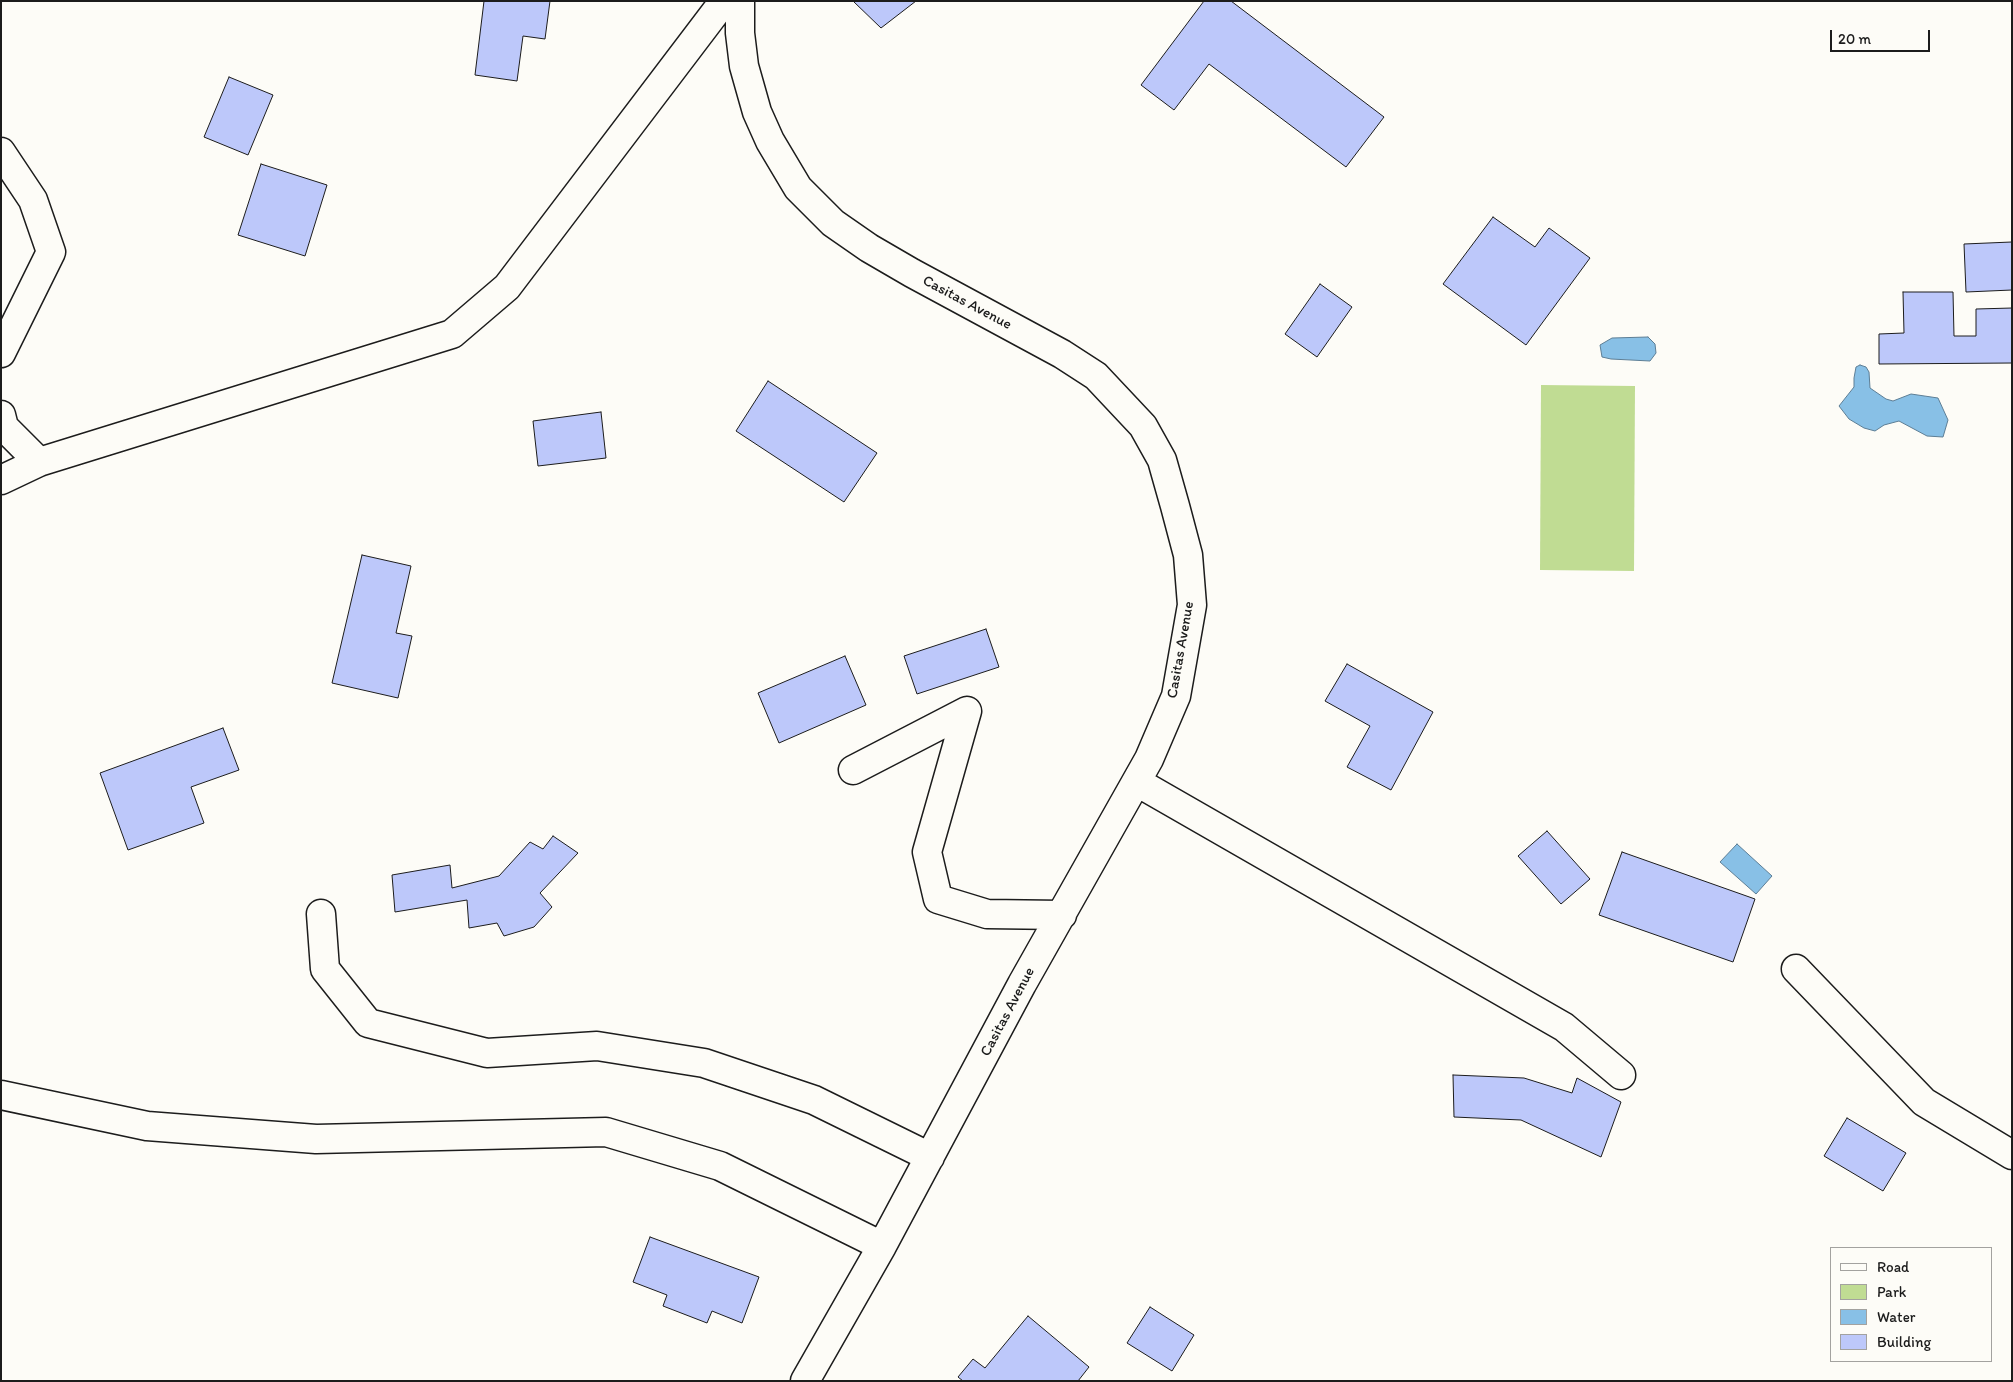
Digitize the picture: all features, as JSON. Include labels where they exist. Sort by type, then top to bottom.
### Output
[{"type":"street","points":[[1,480],[39,462],[452,334],[507,287],[724,1]]},
{"type":"street","name":"Casitas Avenue","points":[[740,1],[740,33],[744,66],[757,112],[770,141],[798,188],[833,223],[869,248],[912,274],[1062,354],[1096,376],[1143,426],[1162,460],[1188,555],[1192,605],[1176,696],[1137,782],[1022,984],[882,1246],[805,1381]]},
{"type":"street","points":[[1,152],[33,200],[51,252],[1,353]]},
{"type":"street","points":[[1,415],[4,427],[39,462]]},
{"type":"street","points":[[853,770],[966,711],[927,852],[938,899],[987,914],[1062,915]]},
{"type":"street","points":[[1137,782],[1564,1027],[1621,1075]]},
{"type":"street","points":[[321,914],[325,969],[368,1023],[487,1053],[597,1046],[704,1063],[814,1100],[930,1157]]},
{"type":"street","points":[[1796,969],[1924,1102],[2012,1155]]},
{"type":"street","points":[[1,1095],[147,1126],[316,1139],[606,1132],[720,1166],[882,1246]]},
{"type":"green space","points":[[1541,385],[1635,386],[1634,571],[1540,570]]},
{"type":"water","points":[[1648,337],[1655,344],[1656,353],[1650,361],[1602,357],[1600,345],[1612,338]]},
{"type":"water","points":[[1860,365],[1866,367],[1869,372],[1870,388],[1886,399],[1893,401],[1911,394],[1938,398],[1948,420],[1943,437],[1927,436],[1899,421],[1884,425],[1875,431],[1864,428],[1849,419],[1839,406],[1854,387],[1856,367]]},
{"type":"water","points":[[1737,844],[1772,876],[1756,894],[1720,862]]},
{"type":"building","points":[[484,1],[550,1],[545,39],[523,36],[517,81],[475,75]]},
{"type":"building","points":[[853,1],[916,1],[881,28]]},
{"type":"building","points":[[1204,1],[1231,1],[1384,117],[1346,167],[1209,64],[1174,110],[1141,85]]},
{"type":"building","points":[[229,77],[273,95],[248,155],[204,137]]},
{"type":"building","points":[[261,164],[327,185],[305,256],[238,235]]},
{"type":"building","points":[[1493,217],[1535,247],[1549,228],[1590,258],[1526,345],[1443,284]]},
{"type":"building","points":[[2012,242],[2012,290],[1966,292],[1964,244]]},
{"type":"building","points":[[1320,284],[1352,307],[1317,357],[1285,334]]},
{"type":"building","points":[[1903,292],[1953,292],[1954,336],[1976,336],[1976,309],[2012,308],[2012,363],[1879,364],[1879,334],[1904,333]]},
{"type":"building","points":[[768,381],[877,453],[844,502],[736,431]]},
{"type":"building","points":[[601,412],[606,458],[538,466],[533,421]]},
{"type":"building","points":[[362,555],[411,566],[396,633],[412,636],[398,698],[332,683]]},
{"type":"building","points":[[986,629],[999,667],[917,694],[904,656]]},
{"type":"building","points":[[845,656],[866,705],[779,743],[758,693]]},
{"type":"building","points":[[1347,664],[1433,712],[1391,790],[1347,767],[1370,726],[1325,701]]},
{"type":"building","points":[[223,728],[239,770],[191,787],[204,823],[128,850],[100,773]]},
{"type":"building","points":[[1547,831],[1590,879],[1561,904],[1518,856]]},
{"type":"building","points":[[553,836],[578,853],[540,893],[552,907],[534,927],[504,936],[497,923],[469,928],[467,900],[395,912],[392,875],[450,865],[452,888],[499,876],[530,842],[543,849]]},
{"type":"building","points":[[1622,852],[1755,899],[1733,962],[1599,915]]},
{"type":"building","points":[[1453,1075],[1524,1078],[1572,1093],[1577,1078],[1621,1102],[1601,1157],[1521,1120],[1454,1117]]},
{"type":"building","points":[[1847,1118],[1906,1153],[1883,1191],[1824,1156]]},
{"type":"building","points":[[650,1237],[759,1277],[742,1323],[712,1311],[707,1323],[663,1306],[667,1295],[633,1282]]},
{"type":"building","points":[[1150,1307],[1194,1335],[1172,1371],[1127,1343]]},
{"type":"building","points":[[1028,1316],[1089,1367],[1078,1381],[963,1381],[958,1377],[973,1359],[985,1368]]}]
